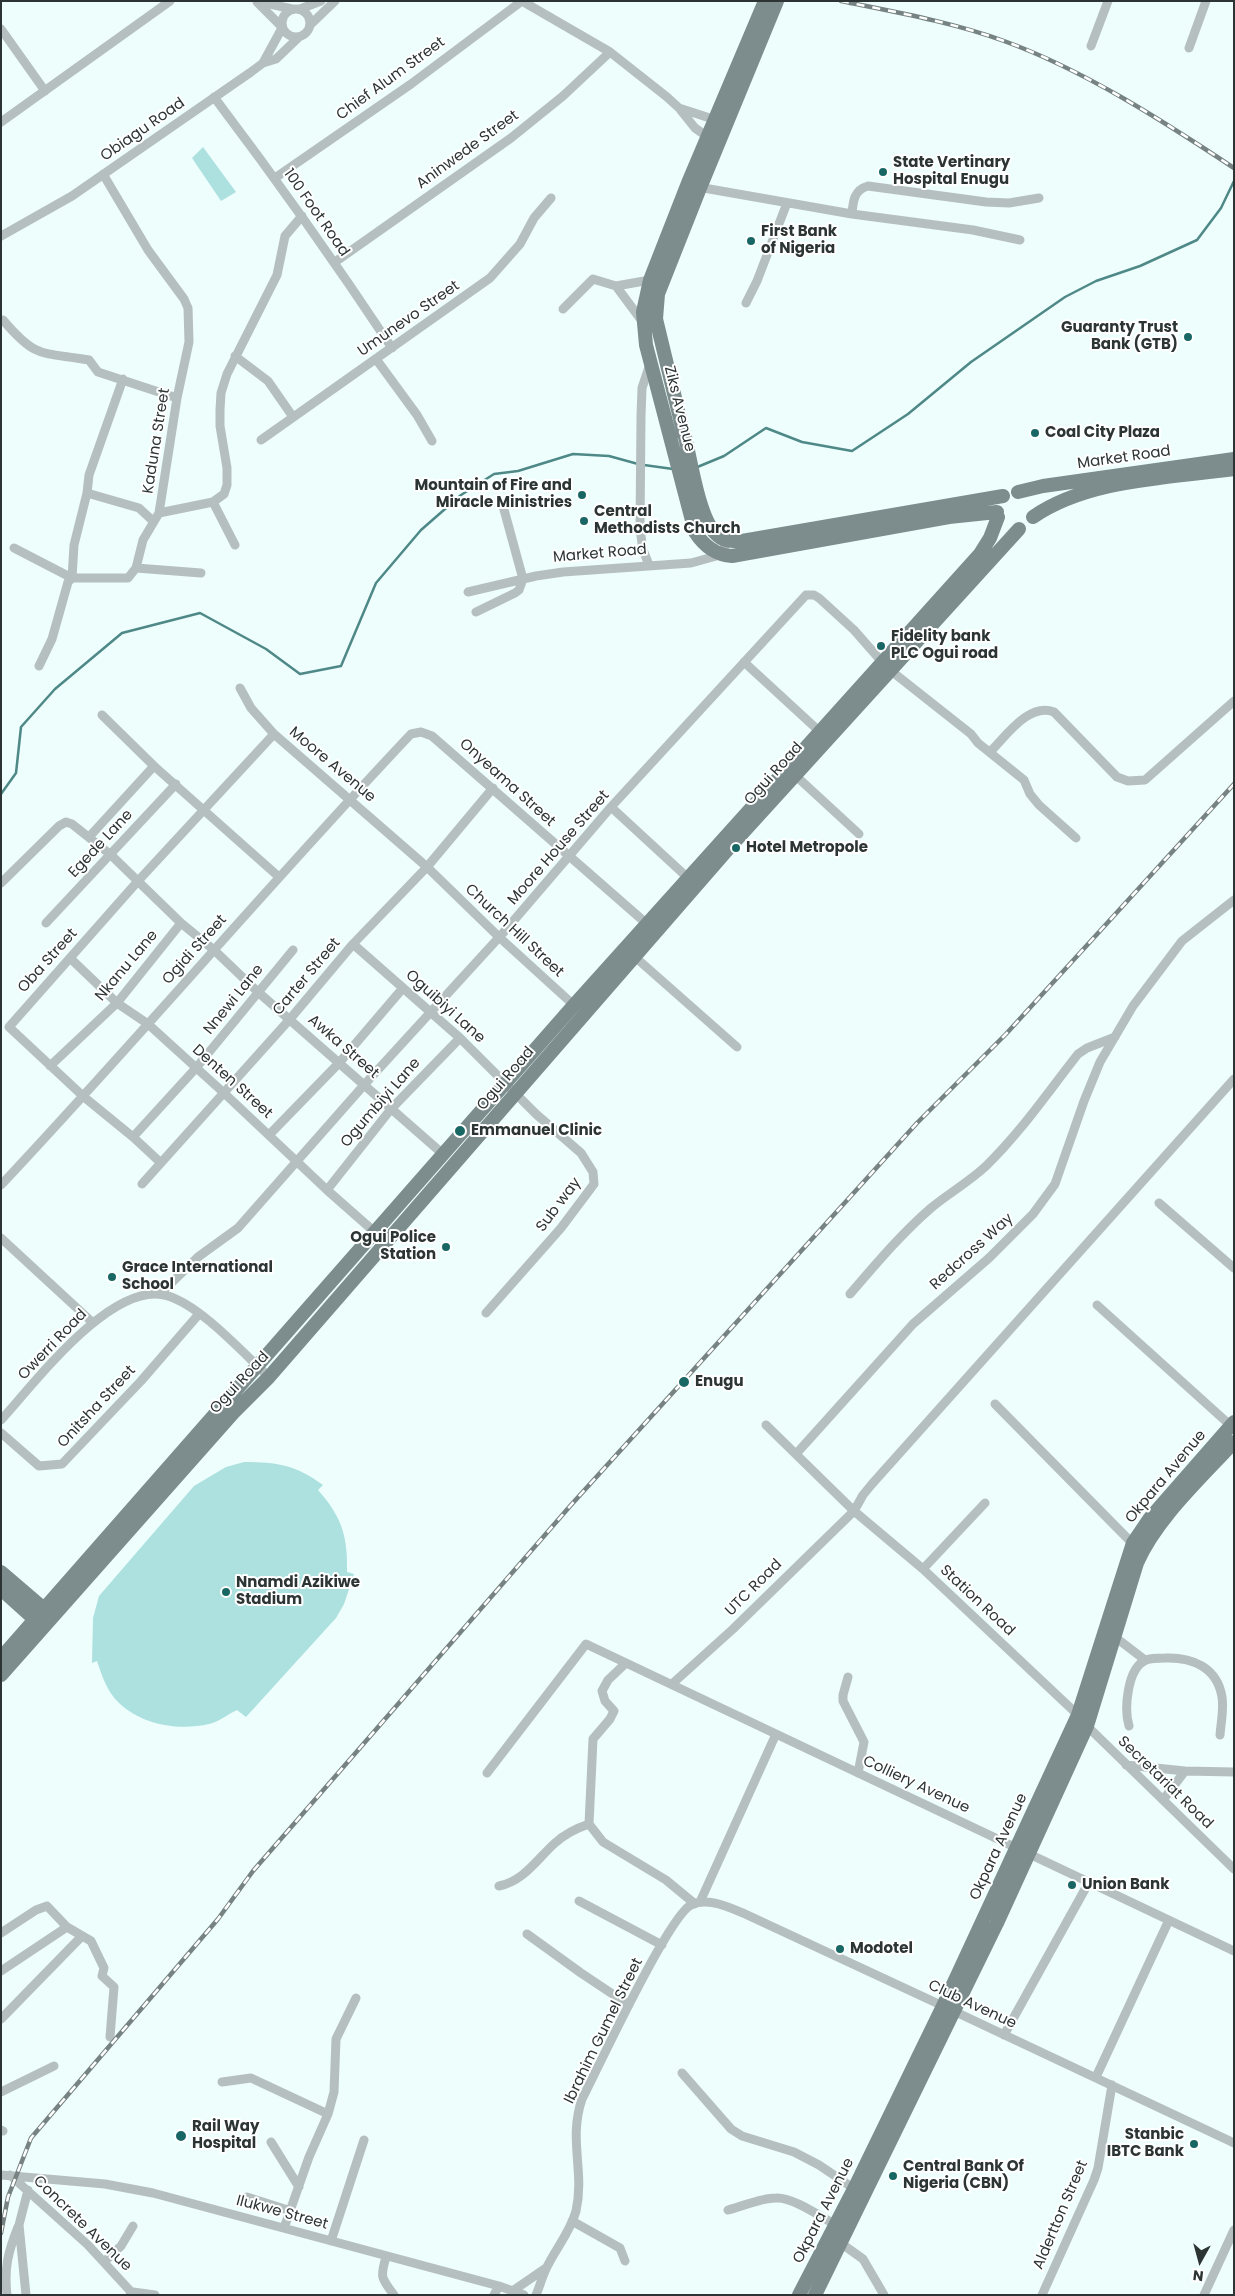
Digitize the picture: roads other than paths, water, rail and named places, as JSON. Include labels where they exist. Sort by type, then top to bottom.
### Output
[{"type":"main road","name":"Ziks Avenue","points":[[722,122],[765,1]]},
{"type":"main road","name":"Ziks Avenue","points":[[720,554],[707,547],[695,532],[650,364],[643,322],[644,299],[650,280],[777,1]]},
{"type":"main road","name":"Ziks Avenue","points":[[694,185],[658,294],[656,319],[704,513],[711,528],[721,538],[728,541]]},
{"type":"main road","name":"Market Road","points":[[1018,492],[1043,486],[1234,458]]},
{"type":"main road","name":"Market Road","points":[[1033,517],[1049,506],[1088,490],[1234,469]]},
{"type":"main road","points":[[728,541],[742,541],[1003,496],[1013,492],[1018,492],[1032,501],[1034,506],[1033,517],[1028,524],[1019,528],[1006,527],[997,515],[999,501],[1003,496]]},
{"type":"main road","points":[[720,554],[732,556],[949,517],[997,515]]},
{"type":"main road","name":"Ogui Road","points":[[579,1010],[635,957],[729,848],[796,776],[980,554],[990,538],[997,515]]},
{"type":"main road","name":"Ogui Road","points":[[1,1675],[48,1612],[233,1413],[269,1377],[386,1242],[511,1088],[579,1010],[647,924],[820,731],[887,666],[1019,528]]},
{"type":"main road","name":"Ogui Road","points":[[48,1612],[56,1594],[375,1232],[444,1155],[511,1088]]},
{"type":"main road","name":"Okpara Avenue","points":[[1024,1851],[1078,1715],[1137,1548],[1150,1518],[1228,1447],[1232,1424]]},
{"type":"main road","name":"Okpara Avenue","points":[[815,2295],[842,2244],[860,2192],[1024,1851],[1087,1726],[1115,1636],[1137,1548]]},
{"type":"main road","points":[[1,1572],[39,1624]]},
{"type":"main road","points":[[1,1589],[20,1596],[48,1612]]},
{"type":"main road","points":[[20,1596],[56,1594]]},
{"type":"main road","points":[[20,1596],[23,1617],[21,1635]]},
{"type":"main road","name":"Ogui Road","points":[[1,1658],[21,1635],[39,1624]]},
{"type":"main road","name":"Okpara Avenue","points":[[799,2295],[836,2225],[860,2192]]},
{"type":"street","points":[[1,122],[170,1]]},
{"type":"street","points":[[257,1],[296,9],[308,15],[310,25]]},
{"type":"street","points":[[257,1],[289,36],[299,37]]},
{"type":"street","points":[[282,27],[284,14],[321,1]]},
{"type":"street","points":[[263,63],[276,59],[299,37],[306,33],[310,25],[335,1]]},
{"type":"street","points":[[522,1],[610,52],[678,108],[695,128],[714,141]]},
{"type":"street","name":"Chief Alum Street","points":[[275,178],[411,84],[522,1]]},
{"type":"street","points":[[1091,46],[1108,1]]},
{"type":"street","points":[[1189,48],[1206,1]]},
{"type":"street","name":"Obiagu Road","points":[[1,236],[64,201],[263,63],[282,27]]},
{"type":"street","points":[[1,29],[44,91]]},
{"type":"street","name":"Aninwede Street","points":[[335,262],[511,138],[563,96],[610,52]]},
{"type":"street","name":"100 Foot Road","points":[[214,97],[335,262],[392,348]]},
{"type":"street","points":[[678,108],[722,122]]},
{"type":"street","name":"Kaduna Street","points":[[103,174],[148,250],[177,288],[188,308],[189,342],[177,398],[160,513],[153,521],[143,540],[136,568]]},
{"type":"street","points":[[694,185],[852,214],[973,230],[1020,240]]},
{"type":"street","points":[[852,214],[855,195],[859,190],[868,186],[986,202],[1009,203],[1039,198]]},
{"type":"street","name":"Umunevo Street","points":[[261,440],[490,278],[520,244],[534,218],[551,198]]},
{"type":"street","points":[[746,303],[757,281],[787,203]]},
{"type":"street","points":[[160,513],[213,502],[224,494],[227,485],[227,468],[220,426],[221,401],[227,374],[277,275],[285,236],[302,216]]},
{"type":"street","points":[[563,309],[590,281],[598,279],[616,286],[650,280]]},
{"type":"street","points":[[616,286],[643,322]]},
{"type":"street","points":[[3,320],[29,348],[47,355],[89,360],[98,372],[177,398]]},
{"type":"street","points":[[236,356],[268,382],[294,417]]},
{"type":"street","points":[[376,358],[417,415],[432,441]]},
{"type":"street","points":[[649,565],[640,529],[641,393],[650,364]]},
{"type":"street","points":[[39,666],[52,639],[68,582],[72,578],[74,545],[87,493],[88,475],[123,379]]},
{"type":"street","points":[[87,493],[139,508],[153,521]]},
{"type":"street","points":[[213,502],[235,545]]},
{"type":"street","points":[[476,612],[516,593],[523,579],[503,506]]},
{"type":"street","points":[[720,554],[728,541]]},
{"type":"street","points":[[14,548],[72,578],[124,579],[133,573],[136,568],[201,573]]},
{"type":"street","name":"Market Road","points":[[468,592],[563,572],[692,563],[720,554]]},
{"type":"street","name":"Moore House Street","points":[[298,1161],[364,1084],[499,937],[611,807],[806,595],[814,595],[819,598],[854,630],[887,666]]},
{"type":"street","points":[[744,662],[820,731]]},
{"type":"street","points":[[887,666],[1024,780],[1030,794],[1039,805],[1076,838]]},
{"type":"street","points":[[240,688],[251,708],[274,734]]},
{"type":"street","points":[[990,752],[1019,722],[1040,709],[1046,709],[1054,712],[1117,777],[1128,781],[1145,780],[1234,701]]},
{"type":"street","points":[[102,715],[154,766],[279,877]]},
{"type":"street","name":"Onyeama Street","points":[[411,734],[421,732],[432,736],[494,788],[568,856],[647,924]]},
{"type":"street","name":"Moore Avenue","points":[[138,881],[274,734],[427,866]]},
{"type":"street","name":"Ogidi Street","points":[[1,1185],[84,1097],[350,798],[411,734]]},
{"type":"street","points":[[90,836],[154,766]]},
{"type":"street","points":[[796,776],[859,834]]},
{"type":"street","name":"Egede Lane","points":[[46,923],[176,784]]},
{"type":"street","name":"Carter Street","points":[[142,1184],[290,1020],[353,944],[427,866],[494,788]]},
{"type":"street","points":[[611,807],[688,878]]},
{"type":"street","name":"Awka Street","points":[[1,883],[59,826],[66,822],[90,836],[258,992],[444,1155]]},
{"type":"street","name":"Church Hill Street","points":[[427,866],[499,937],[579,1010]]},
{"type":"street","name":"Oba Street","points":[[138,881],[9,1026],[10,1030],[84,1097],[133,1137],[161,1163]]},
{"type":"street","name":"Redcross Way","points":[[796,1454],[894,1344],[940,1300],[989,1258],[1025,1223],[1042,1202],[1055,1184],[1100,1062],[1133,1006],[1178,945],[1191,932],[1234,900]]},
{"type":"street","name":"Nkanu Lane","points":[[50,1066],[117,1003],[181,922]]},
{"type":"street","name":"Oguibiyi Lane","points":[[353,944],[460,1038],[511,1088]]},
{"type":"street","name":"Nnewi Lane","points":[[133,1137],[196,1068],[293,950]]},
{"type":"street","points":[[635,957],[737,1047]]},
{"type":"street","name":"Denten Street","points":[[70,958],[117,1003],[148,1024],[270,1134],[327,1190],[386,1242]]},
{"type":"street","points":[[270,1134],[339,1063],[403,988]]},
{"type":"street","points":[[850,1294],[893,1244],[944,1197],[970,1181],[987,1165],[1026,1123],[1078,1054],[1087,1048],[1115,1037]]},
{"type":"street","name":"Ogumbiyi Lane","points":[[327,1190],[391,1109],[460,1038]]},
{"type":"street","name":"UTC Road","points":[[672,1684],[854,1511],[867,1489],[1234,1079]]},
{"type":"street","name":"Sub way","points":[[486,1314],[556,1234],[594,1184],[595,1178],[590,1165],[581,1153],[511,1088]]},
{"type":"street","points":[[269,1377],[199,1314],[173,1298],[160,1294],[198,1257],[238,1228],[298,1161]]},
{"type":"street","points":[[1159,1204],[1234,1268]]},
{"type":"street","points":[[1,1238],[92,1322]]},
{"type":"street","name":"Owerri Road","points":[[1,1420],[92,1322],[122,1303],[160,1294]]},
{"type":"street","points":[[1097,1305],[1232,1424]]},
{"type":"street","name":"Onitsha Street","points":[[1,1433],[39,1466],[62,1464],[141,1381],[199,1314]]},
{"type":"street","points":[[995,1404],[1137,1548]]},
{"type":"street","name":"Station Road","points":[[766,1425],[854,1511],[923,1569],[1078,1715]]},
{"type":"street","points":[[923,1569],[985,1503]]},
{"type":"street","points":[[1115,1636],[1145,1660],[1182,1659],[1206,1667],[1214,1677],[1222,1697],[1220,1735]]},
{"type":"street","name":"Colliery Avenue","points":[[486,1774],[586,1644],[1234,1950]]},
{"type":"street","points":[[1129,1726],[1126,1716],[1128,1693],[1135,1673],[1145,1660]]},
{"type":"street","points":[[626,1663],[608,1680],[602,1691],[605,1701],[614,1711],[610,1719],[593,1739],[589,1824],[603,1842],[666,1880],[697,1903]]},
{"type":"street","points":[[848,1677],[842,1695],[843,1701],[864,1742],[858,1773]]},
{"type":"street","name":"Secretariat Road","points":[[1078,1715],[1126,1765],[1234,1869]]},
{"type":"street","name":"Ibrahim Gumel Street","points":[[536,2295],[546,2268],[576,2211],[579,2182],[575,2138],[577,2114],[582,2099],[629,2005],[662,1945],[685,1911],[697,1903],[776,1734]]},
{"type":"street","name":"Secretariat Road","points":[[1126,1765],[1185,1771],[1234,1772]]},
{"type":"street","points":[[1162,1800],[1185,1771]]},
{"type":"street","points":[[499,1886],[510,1884],[520,1878],[556,1842],[572,1831],[589,1824]]},
{"type":"street","points":[[1004,2035],[1089,1882]]},
{"type":"street","points":[[579,1901],[662,1945]]},
{"type":"street","name":"Club Avenue","points":[[697,1903],[722,1905],[743,1914],[1234,2143]]},
{"type":"street","points":[[1,1933],[36,1910],[47,1906],[67,1927],[91,1941],[104,1968],[102,1976],[114,1987],[110,2037]]},
{"type":"street","points":[[1096,2077],[1169,1920]]},
{"type":"street","points":[[1,1971],[67,1927]]},
{"type":"street","points":[[527,1934],[629,2005]]},
{"type":"street","points":[[1,2018],[82,1936]]},
{"type":"street","points":[[284,2228],[328,2114],[334,2092],[336,2039],[356,1998]]},
{"type":"street","points":[[1,2092],[54,2066]]},
{"type":"street","points":[[682,2074],[731,2129],[742,2136],[794,2152],[819,2165],[860,2192]]},
{"type":"street","points":[[222,2082],[250,2078],[328,2114]]},
{"type":"street","name":"Aldertton Street","points":[[1042,2295],[1098,2168],[1112,2085]]},
{"type":"street","points":[[331,2241],[364,2140]]},
{"type":"street","points":[[272,2142],[299,2187]]},
{"type":"street","name":"Ilukwe Street","points":[[5,2175],[105,2184],[153,2193],[514,2290],[524,2295]]},
{"type":"street","name":"Concrete Avenue","points":[[5,2175],[28,2190],[104,2262],[132,2294]]},
{"type":"street","points":[[7,2295],[5,2273],[7,2260],[28,2190]]},
{"type":"street","points":[[247,2197],[291,2211]]},
{"type":"street","points":[[728,2210],[770,2198],[781,2198],[801,2206],[836,2225]]},
{"type":"street","points":[[572,2221],[620,2248],[625,2261]]},
{"type":"street","points":[[19,2224],[26,2295]]},
{"type":"street","points":[[104,2262],[121,2246],[133,2226]]},
{"type":"street","points":[[1204,2295],[1234,2230]]},
{"type":"street","points":[[842,2244],[863,2260],[884,2295]]},
{"type":"street","points":[[386,2256],[381,2273],[394,2295]]},
{"type":"street","points":[[514,2290],[546,2268]]},
{"type":"street","points":[[494,2295],[499,2286]]},
{"type":"street","points":[[132,2294],[155,2295]]},
{"type":"waterway","points":[[695,468],[724,456],[766,428],[802,442],[852,451],[908,414],[971,362],[1065,297],[1096,281],[1140,266],[1197,240],[1221,208],[1234,181]]},
{"type":"waterway","points":[[1,794],[16,773],[21,727],[55,689],[122,633],[200,613],[266,649],[300,674],[341,666],[376,583],[421,530],[461,495],[494,474],[518,471],[573,454],[609,456],[638,464]]},
{"type":"waterway","points":[[644,465],[673,469]]},
{"type":"railway","points":[[841,1],[964,28],[1034,53],[1064,66],[1122,98],[1234,168]]},
{"type":"railway","points":[[1,2233],[8,2197],[31,2138],[218,1919],[253,1871],[571,1505],[917,1123],[1006,1034],[1234,784]]},
{"type":"place","name":"State Vertinary Hospital Enugu","points":[[883,172]]},
{"type":"place","name":"First Bank of Nigeria","points":[[751,241]]},
{"type":"place","name":"Guaranty Trust Bank (GTB)","points":[[1188,337]]},
{"type":"place","name":"Coal City Plaza","points":[[1035,433]]},
{"type":"place","name":"Mountain of Fire and Miracle Ministries","points":[[582,495]]},
{"type":"place","name":"Central Methodists Church","points":[[584,521]]},
{"type":"place","name":"Fidelity bank PLC Ogui road","points":[[881,646]]},
{"type":"place","name":"Hotel Metropole","points":[[736,848]]},
{"type":"place","name":"Emmanuel Clinic","points":[[460,1131]]},
{"type":"place","name":"Ogui Police Station","points":[[446,1247]]},
{"type":"place","name":"Grace International School","points":[[112,1277]]},
{"type":"place","name":"Enugu","points":[[684,1382]]},
{"type":"place","name":"Nnamdi Azikiwe Stadium","points":[[226,1592]]},
{"type":"place","name":"Union Bank","points":[[1072,1885]]},
{"type":"place","name":"Modotel","points":[[840,1949]]},
{"type":"place","name":"Rail Way Hospital","points":[[181,2136]]},
{"type":"place","name":"Stanbic IBTC Bank","points":[[1194,2144]]},
{"type":"place","name":"Central Bank Of Nigeria (CBN)","points":[[893,2176]]}]
